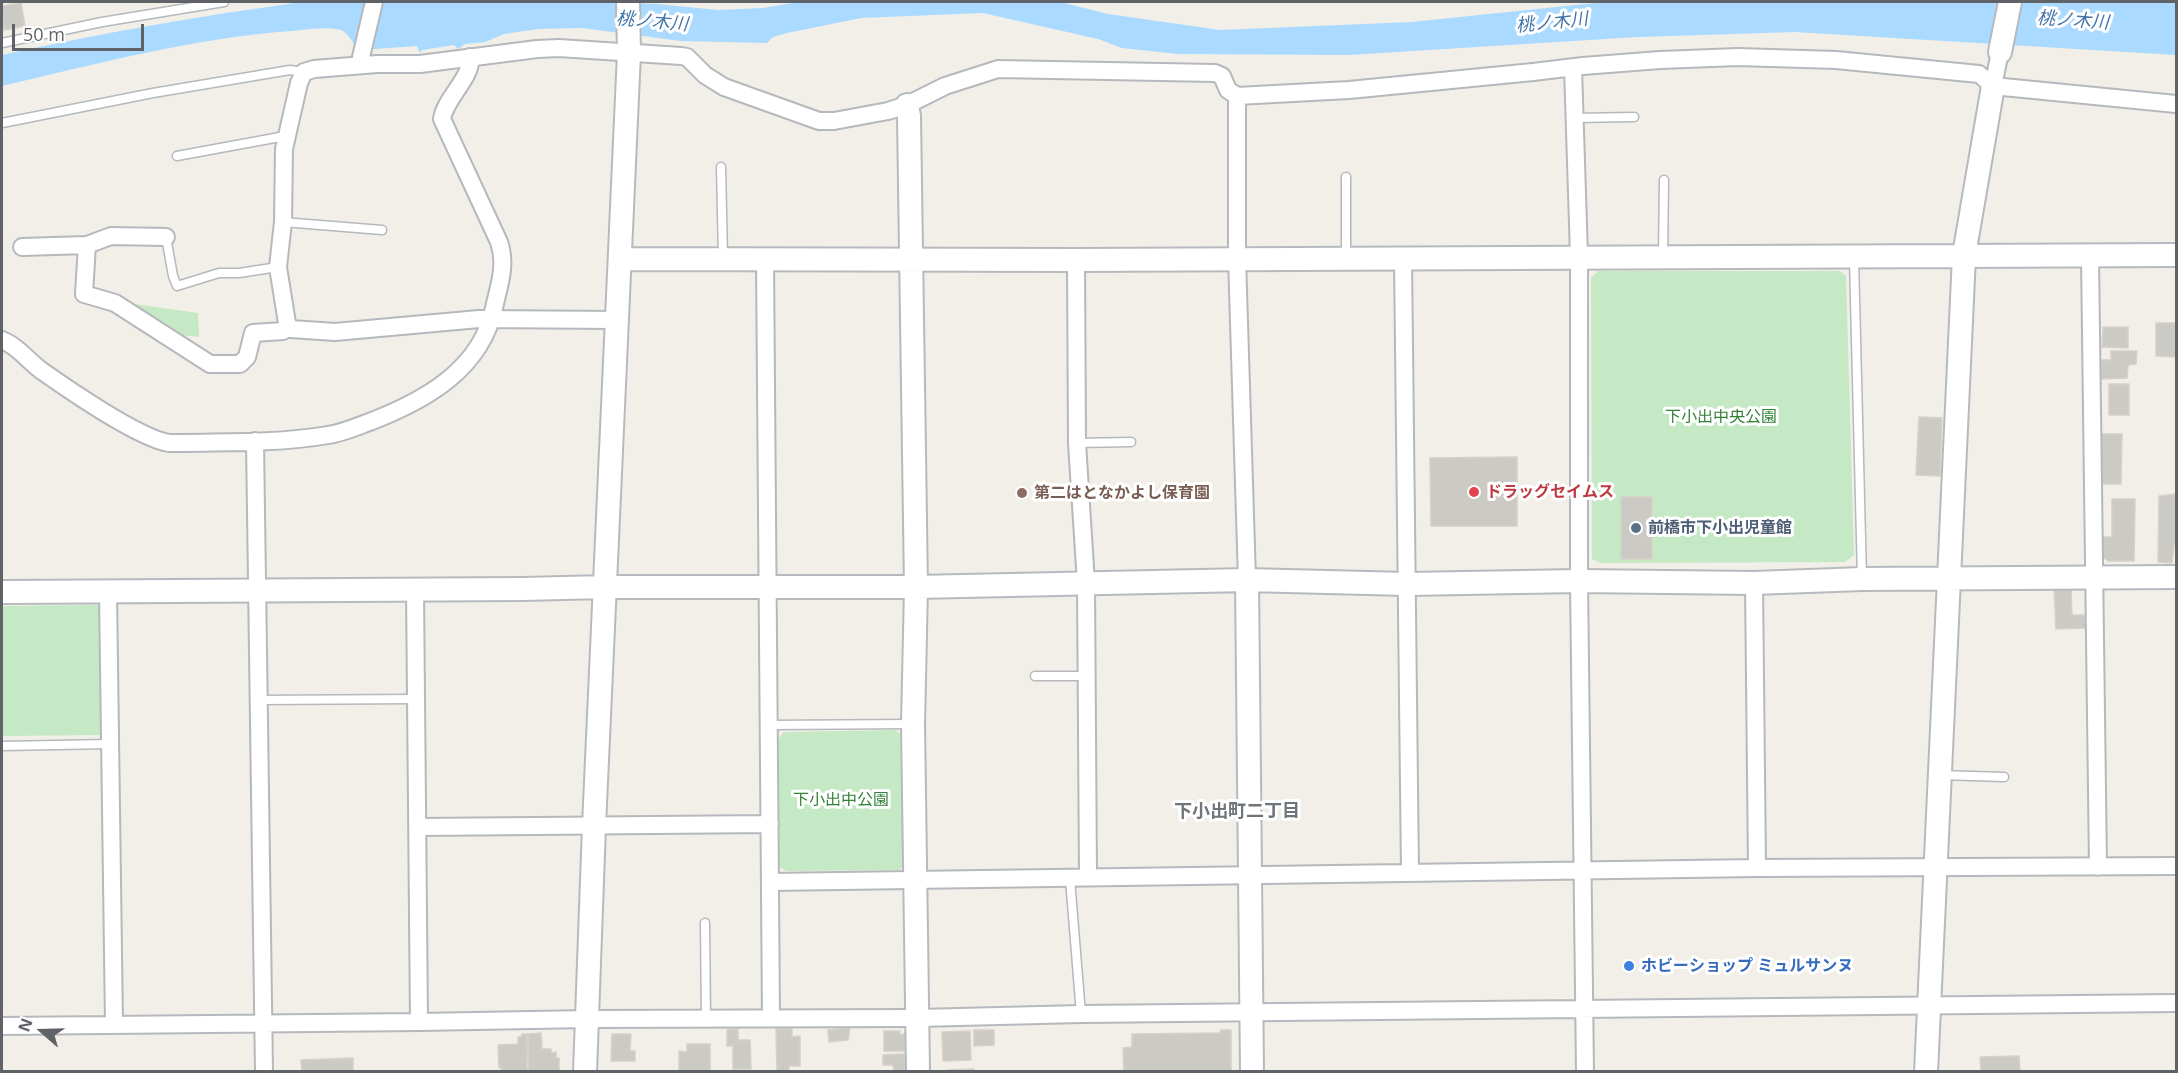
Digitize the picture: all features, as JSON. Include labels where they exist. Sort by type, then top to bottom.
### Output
[{"type":"street","points":[[361,61],[374,2]]},
{"type":"street","points":[[585,1071],[594,826],[621,259],[629,49],[628,2]]},
{"type":"street","points":[[1926,1071],[1947,579],[1965,255],[1993,86],[2010,2]]},
{"type":"street","points":[[87,245],[84,294],[115,303],[210,364],[240,364],[247,357],[253,333],[284,331],[288,326],[278,267],[283,222],[285,138],[299,83],[304,72],[361,61],[414,65],[559,48],[629,49],[687,57],[705,75],[724,87],[819,121],[856,118],[907,105],[945,86],[998,69],[1215,73],[1222,76],[1227,90],[1237,96],[1349,90],[1660,60],[1792,58],[1980,74],[1993,86],[2176,105]]},
{"type":"street","points":[[2,340],[14,346],[40,369],[97,407],[162,442],[255,441],[330,435],[408,406],[430,393],[456,374],[476,352],[492,320],[504,257],[442,119],[470,66],[470,57]]},
{"type":"street","points":[[1573,68],[1579,256],[1579,580],[1585,1071]]},
{"type":"street","points":[[1237,96],[1237,258],[1247,580],[1252,1071]]},
{"type":"street","points":[[907,105],[912,259],[916,587],[913,724],[918,1071]]},
{"type":"street","points":[[22,247],[87,245],[111,236],[166,237]]},
{"type":"street","points":[[621,259],[1076,260],[2176,255]]},
{"type":"street","points":[[2090,256],[2098,867]]},
{"type":"street","points":[[1403,258],[1410,873]]},
{"type":"street","points":[[765,259],[771,1018]]},
{"type":"street","points":[[1076,260],[1077,443],[1086,583],[1088,877]]},
{"type":"street","points":[[288,326],[297,330],[335,332],[492,320],[618,320]]},
{"type":"street","points":[[255,441],[264,1071]]},
{"type":"street","points":[[2,592],[916,587],[1247,580],[1407,584],[1579,580],[1754,583],[1862,579],[2176,577]]},
{"type":"street","points":[[1754,583],[1757,868]]},
{"type":"street","points":[[415,590],[419,1022]]},
{"type":"street","points":[[108,592],[114,1025]]},
{"type":"street","points":[[418,827],[770,824]]},
{"type":"street","points":[[770,882],[1757,868],[2176,866]]},
{"type":"street","points":[[2,1026],[588,1018],[918,1018],[1081,1014],[1585,1011],[2176,1003]]},
{"type":"lane","points":[[2,43],[113,20],[224,2]]},
{"type":"lane","points":[[2,123],[164,91],[290,70],[304,72]]},
{"type":"lane","points":[[1574,118],[1634,117]]},
{"type":"lane","points":[[177,156],[280,137],[285,138]]},
{"type":"lane","points":[[721,167],[723,259]]},
{"type":"lane","points":[[1346,177],[1346,258]]},
{"type":"lane","points":[[1663,257],[1664,180]]},
{"type":"lane","points":[[283,222],[382,230]]},
{"type":"lane","points":[[166,237],[177,286],[219,273],[252,272],[278,267]]},
{"type":"lane","points":[[1854,256],[1862,579]]},
{"type":"lane","points":[[1077,443],[1131,442]]},
{"type":"lane","points":[[1035,676],[1086,676]]},
{"type":"lane","points":[[259,700],[416,699]]},
{"type":"lane","points":[[769,725],[913,724]]},
{"type":"lane","points":[[2,746],[110,744]]},
{"type":"lane","points":[[1940,775],[2004,777]]},
{"type":"lane","points":[[1070,879],[1081,1014]]},
{"type":"lane","points":[[705,923],[706,1019]]},
{"type":"green space","name":"下小出中央公園","points":[[1598,271],[1840,271],[1846,276],[1854,555],[1845,562],[1601,563],[1592,559],[1591,278]]},
{"type":"green space","points":[[133,304],[198,313],[199,337],[182,335]]},
{"type":"green space","points":[[101,605],[102,735],[2,736],[2,606]]},
{"type":"green space","name":"下小出中公園","points":[[896,730],[902,737],[905,862],[900,870],[786,871],[778,866],[779,738],[784,732]]},
{"type":"water","name":"桃ノ木川","points":[[302,2],[608,2],[718,10],[763,8],[798,2],[1060,2],[1108,14],[1220,30],[1412,22],[1604,2],[2176,2],[2176,55],[1795,32],[1638,37],[1349,55],[1178,54],[1122,48],[1098,39],[983,13],[861,18],[787,33],[773,37],[767,43],[681,41],[582,28],[538,29],[504,34],[485,42],[465,44],[458,49],[454,45],[422,50],[420,53],[417,46],[360,50],[341,30],[329,28],[218,39],[2,86],[2,55],[76,39]]},
{"type":"building","points":[[21,3],[25,26],[4,30],[2,6]]},
{"type":"building","points":[[2156,323],[2176,323],[2176,357],[2156,356]]},
{"type":"building","points":[[2103,327],[2128,327],[2128,348],[2102,347]]},
{"type":"building","points":[[2111,351],[2137,351],[2136,364],[2128,365],[2127,378],[2101,379],[2102,360],[2111,360]]},
{"type":"building","points":[[2109,384],[2129,384],[2129,415],[2109,415]]},
{"type":"building","points":[[1919,417],[1942,418],[1940,476],[1916,475]]},
{"type":"building","points":[[2101,434],[2122,434],[2121,484],[2100,484]]},
{"type":"building","name":"ドラッグセイムス","points":[[1517,457],[1517,526],[1431,526],[1430,458]]},
{"type":"building","points":[[2176,494],[2176,544],[2174,544],[2172,563],[2158,562],[2159,496]]},
{"type":"building","name":"前橋市下小出児童館","points":[[1621,497],[1652,497],[1652,559],[1621,559]]},
{"type":"building","points":[[2112,499],[2135,499],[2134,561],[2108,561],[2102,556],[2102,537],[2112,537]]},
{"type":"building","points":[[2054,588],[2071,588],[2072,615],[2085,615],[2086,628],[2056,629]]},
{"type":"building","points":[[850,1028],[848,1040],[829,1042],[828,1030]]},
{"type":"building","points":[[738,1029],[738,1040],[750,1040],[751,1069],[733,1069],[733,1046],[727,1046],[727,1030]]},
{"type":"building","points":[[776,1029],[792,1029],[792,1037],[800,1036],[800,1066],[789,1066],[789,1071],[777,1071]]},
{"type":"building","points":[[974,1030],[994,1030],[994,1045],[974,1046]]},
{"type":"building","points":[[1221,1030],[1231,1030],[1231,1072],[1124,1072],[1123,1048],[1132,1047],[1132,1034],[1220,1033]]},
{"type":"building","points":[[884,1031],[900,1031],[900,1035],[905,1034],[905,1051],[884,1051]]},
{"type":"building","points":[[970,1031],[971,1060],[943,1061],[942,1032]]},
{"type":"building","points":[[541,1033],[542,1049],[551,1049],[551,1053],[556,1052],[556,1058],[559,1058],[559,1072],[529,1072],[528,1034]]},
{"type":"building","points":[[527,1034],[527,1072],[501,1072],[498,1045],[518,1044],[518,1037]]},
{"type":"building","points":[[612,1034],[631,1034],[630,1051],[635,1051],[635,1061],[611,1061]]},
{"type":"building","points":[[687,1044],[710,1044],[710,1072],[679,1072],[679,1051],[687,1052]]},
{"type":"building","points":[[904,1054],[905,1072],[894,1072],[893,1065],[883,1065],[883,1055]]},
{"type":"building","points":[[2019,1056],[2020,1072],[1981,1072],[1980,1057]]},
{"type":"building","points":[[353,1058],[353,1072],[302,1072],[301,1060]]},
{"type":"building","points":[[974,1069],[974,1072],[946,1072],[946,1070]]},
{"type":"place","name":"ドラッグセイムス","points":[[1474,492]]},
{"type":"place","name":"第二はとなかよし保育園","points":[[1022,493]]},
{"type":"place","name":"前橋市下小出児童館","points":[[1636,528]]},
{"type":"place","name":"ホビーショップ ミュルサンヌ","points":[[1629,966]]},
{"type":"district","name":"下小出町二丁目","points":[[1237,812]]}]
